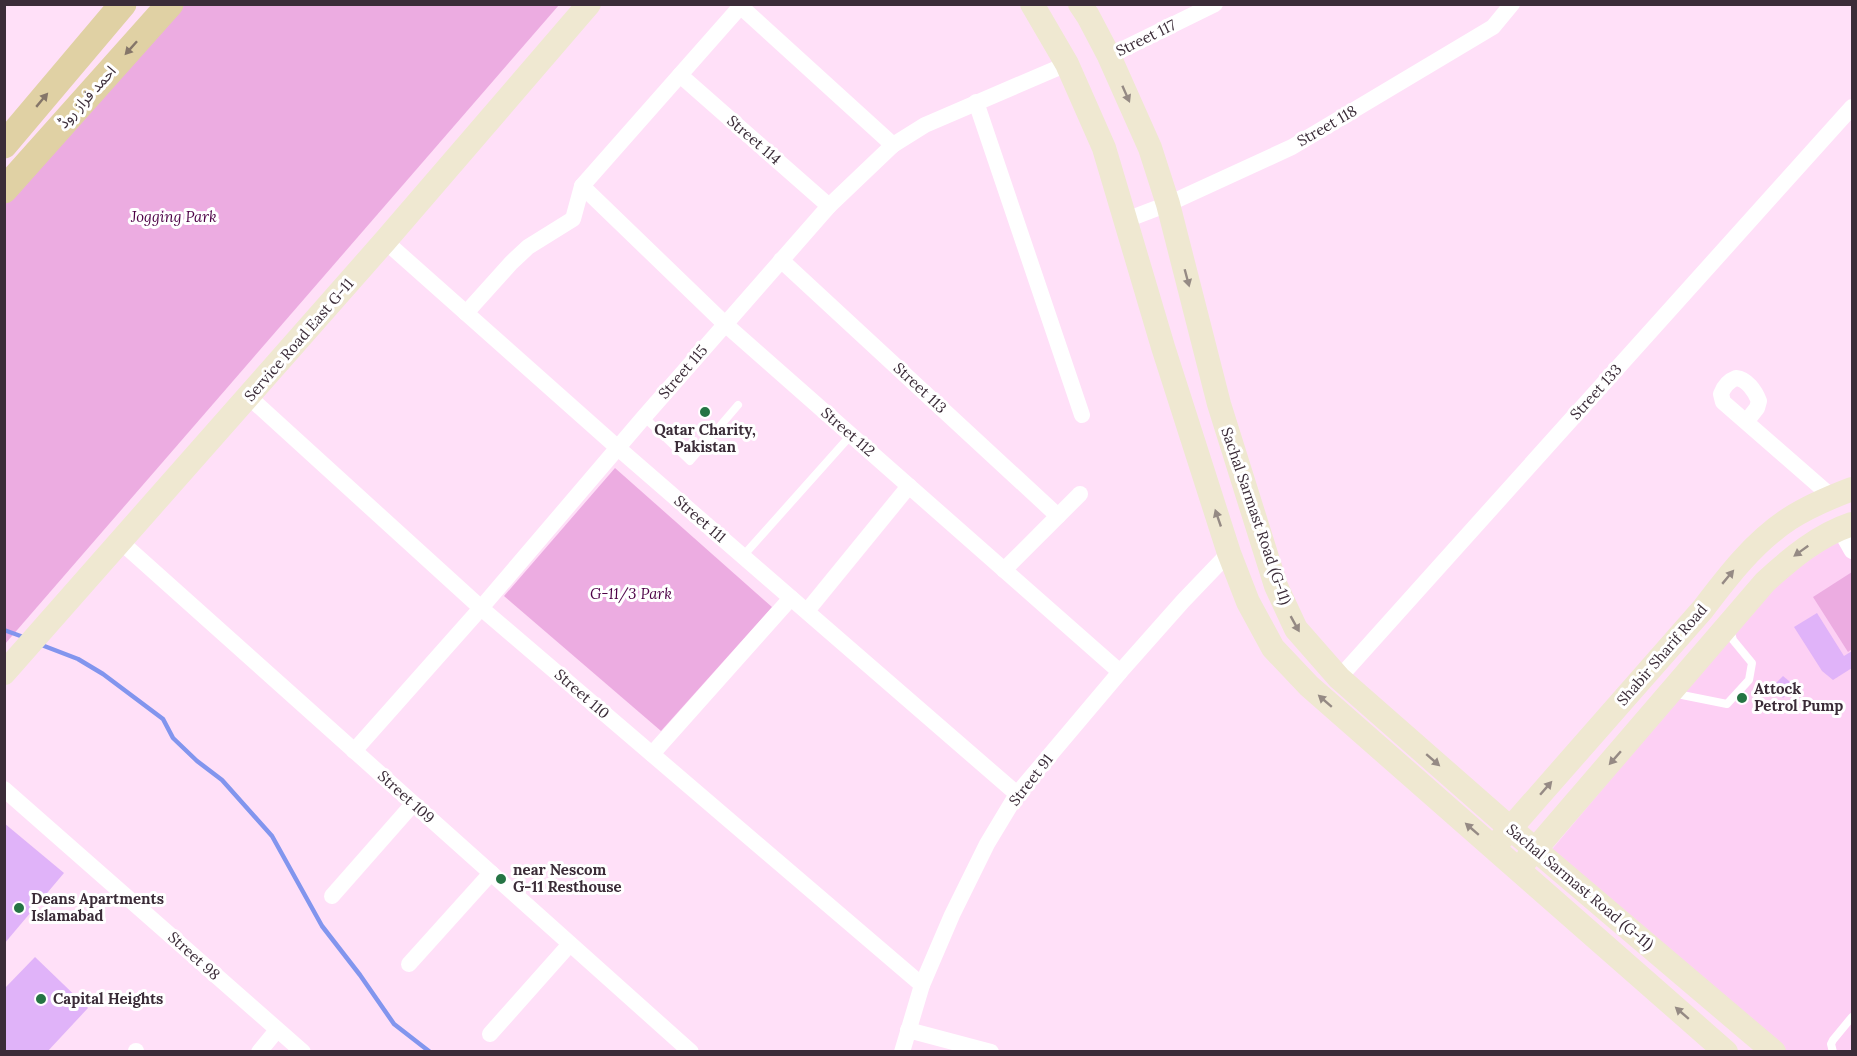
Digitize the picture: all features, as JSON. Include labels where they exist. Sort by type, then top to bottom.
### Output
[{"type":"main road","name":"احمد فراز روڈ","points":[[4,145],[123,4]]},
{"type":"main road","name":"احمد فراز روڈ","points":[[4,190],[170,4]]},
{"type":"main road","name":"Service Road East G-11","points":[[4,673],[385,242],[589,4]]},
{"type":"main road","name":"Sachal Sarmast Road (G-11)","points":[[1032,4],[1067,64],[1104,148],[1163,347],[1229,553],[1248,602],[1273,648],[1309,686],[1726,1052]]},
{"type":"main road","name":"Sachal Sarmast Road (G-11)","points":[[1080,4],[1108,56],[1150,148],[1168,204],[1219,404],[1276,586],[1296,629],[1339,678],[1510,828],[1774,1052]]},
{"type":"main road","name":"Shabir Sharif Road","points":[[1493,848],[1703,609],[1728,577],[1770,533],[1790,518],[1842,493]]},
{"type":"main road","name":"Shabir Sharif Road","points":[[1518,869],[1765,582],[1785,563],[1810,545],[1846,526]]},
{"type":"main road","points":[[1703,609],[1726,626]]},
{"type":"main road","points":[[1614,710],[1638,730]]},
{"type":"street","name":"Street 117","points":[[1108,56],[1215,4]]},
{"type":"street","name":"Street 118","points":[[1125,220],[1168,204],[1292,147],[1492,27],[1512,4]]},
{"type":"street","points":[[466,314],[528,247],[573,219],[582,186],[739,6],[893,145]]},
{"type":"street","name":"Street 115","points":[[354,751],[829,206],[893,145],[925,125],[1067,64]]},
{"type":"street","name":"Street 114","points":[[680,75],[829,206]]},
{"type":"street","points":[[976,102],[1082,415]]},
{"type":"street","name":"Street 133","points":[[1339,678],[1852,106]]},
{"type":"street","name":"Street 112","points":[[582,186],[725,324],[1119,672]]},
{"type":"street","name":"Street 111","points":[[385,242],[618,448],[1017,794]]},
{"type":"street","name":"Street 113","points":[[781,260],[1058,516]]},
{"type":"street","name":"Street 110","points":[[249,397],[481,608],[922,985]]},
{"type":"street","points":[[1746,422],[1842,493]]},
{"type":"street","points":[[807,611],[909,486]]},
{"type":"street","points":[[1004,570],[1080,494]]},
{"type":"street","points":[[1846,526],[1852,551]]},
{"type":"street","name":"Street 109","points":[[121,542],[691,1052]]},
{"type":"street","name":"Street 91","points":[[902,1052],[922,985],[952,915],[987,844],[1017,794],[1119,672],[1229,553]]},
{"type":"street","points":[[652,754],[791,598]]},
{"type":"street","name":"Street 98","points":[[4,789],[303,1052]]},
{"type":"street","points":[[332,896],[413,804]]},
{"type":"street","points":[[409,964],[491,873]]},
{"type":"street","points":[[490,1034],[570,944]]},
{"type":"street","points":[[259,1052],[277,1030]]},
{"type":"street","points":[[908,1030],[991,1052]]},
{"type":"lane","points":[[644,417],[690,461],[738,405]]},
{"type":"lane","points":[[743,556],[851,435]]},
{"type":"lane","points":[[1670,693],[1727,704],[1749,680],[1752,663],[1733,640],[1726,626]]},
{"type":"lane","points":[[1833,1052],[1831,1044],[1833,1040],[1852,1017]]},
{"type":"shaded area","points":[[1852,538],[1852,1051],[1784,1051],[1549,853],[1767,592],[1826,547]]},
{"type":"green space","name":"Jogging Park","points":[[158,5],[559,5],[5,644],[5,181]]},
{"type":"green space","name":"G-11/3 Park","points":[[615,468],[772,607],[661,731],[504,596]]},
{"type":"green space","points":[[1852,572],[1852,649],[1848,652],[1813,597]]},
{"type":"building","points":[[1817,613],[1844,656],[1852,651],[1852,668],[1833,680],[1822,671],[1794,627]]},
{"type":"building","points":[[1783,676],[1795,686],[1783,698],[1772,687]]},
{"type":"building","name":"Deans Apartments Islamabad","points":[[4,823],[64,873],[4,944]]},
{"type":"building","name":"Capital Heights","points":[[35,957],[88,1008],[47,1052],[4,1052],[4,989]]},
{"type":"waterway","points":[[4,630],[26,638]]},
{"type":"waterway","points":[[39,644],[78,659],[103,674],[163,719],[173,738],[197,761],[222,780],[272,836],[322,926],[394,1024],[430,1052]]},
{"type":"place","name":"Qatar Charity, Pakistan","points":[[705,412]]},
{"type":"place","name":"Attock Petrol Pump","points":[[1742,698]]},
{"type":"place","name":"near Nescom G-11 Resthouse","points":[[501,879]]},
{"type":"place","name":"Deans Apartments Islamabad","points":[[19,908]]},
{"type":"place","name":"Capital Heights","points":[[41,999]]}]
